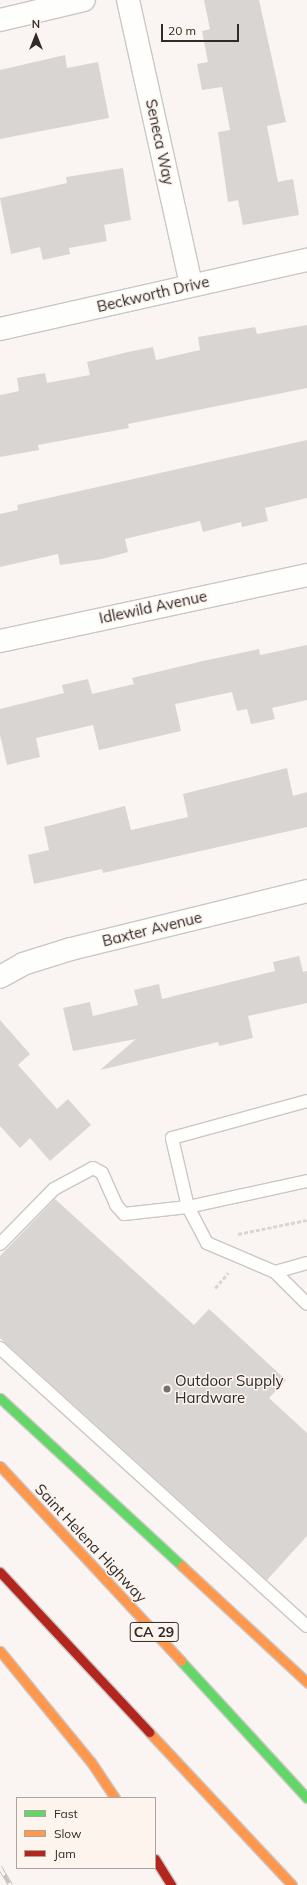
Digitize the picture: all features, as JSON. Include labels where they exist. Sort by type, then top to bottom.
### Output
[{"type":"highway","points":[[0,1398],[307,1682]]},
{"type":"highway","name":"Saint Helena Highway","points":[[0,1466],[307,1798]]},
{"type":"highway","points":[[0,1572],[292,1885]]},
{"type":"highway","points":[[0,1651],[91,1762],[114,1797]]},
{"type":"highway","points":[[156,1861],[171,1885]]},
{"type":"street","points":[[0,20],[84,0]]},
{"type":"street","name":"Seneca Way","points":[[128,0],[191,285]]},
{"type":"street","name":"Beckworth Drive","points":[[0,329],[307,260]]},
{"type":"street","name":"Idlewild Avenue","points":[[0,641],[307,575]]},
{"type":"street","name":"Baxter Avenue","points":[[0,977],[23,964],[71,949],[307,891]]},
{"type":"lane","points":[[307,1101],[172,1138],[188,1207],[207,1243],[275,1272],[307,1304]]},
{"type":"lane","points":[[0,1244],[54,1189],[93,1168],[102,1173],[116,1205],[124,1214],[188,1207],[307,1181]]},
{"type":"lane","points":[[275,1272],[307,1263]]},
{"type":"lane","points":[[0,1348],[307,1626]]},
{"type":"building","points":[[204,0],[259,0],[286,122],[267,126],[278,182],[293,179],[299,215],[243,225],[238,200],[228,202],[218,132],[230,130],[222,87],[202,90],[197,64],[208,62],[202,31],[210,29]]},
{"type":"building","points":[[65,55],[67,68],[98,62],[109,118],[0,139],[0,70]]},
{"type":"building","points":[[123,168],[131,220],[104,225],[107,241],[69,248],[70,254],[43,260],[40,247],[11,254],[0,198],[67,183],[66,177]]},
{"type":"building","points":[[307,325],[307,388],[128,424],[129,428],[38,445],[39,450],[0,457],[0,395],[19,391],[17,378],[45,373],[47,383],[90,375],[87,362],[128,352],[153,347],[156,360],[200,350],[198,337],[255,327],[257,334]]},
{"type":"building","points":[[307,440],[307,498],[265,508],[268,521],[242,527],[241,522],[203,532],[200,521],[125,539],[128,552],[102,559],[60,565],[58,554],[0,567],[0,514],[18,510],[17,505]]},
{"type":"building","points":[[307,645],[307,700],[272,708],[275,719],[251,724],[247,709],[237,711],[232,692],[175,704],[181,731],[99,750],[93,725],[36,738],[40,757],[7,765],[0,735],[0,709],[64,693],[62,685],[88,679],[92,694],[134,684],[132,678],[203,661],[259,649],[260,655]]},
{"type":"building","points":[[287,768],[293,796],[307,792],[307,827],[103,873],[102,869],[34,884],[28,855],[49,850],[44,827],[125,806],[131,830],[188,817],[183,794]]},
{"type":"building","points":[[299,956],[303,972],[307,971],[307,1003],[248,1016],[253,1038],[219,1046],[218,1042],[100,1070],[136,1039],[73,1051],[63,1008],[90,1002],[93,1016],[138,1005],[134,990],[159,984],[162,999],[275,971],[273,962]]},
{"type":"building","points":[[0,1020],[30,1054],[18,1065],[57,1109],[68,1099],[91,1125],[50,1161],[30,1138],[20,1148],[0,1126]]},
{"type":"building","name":"Outdoor Supply Hardware","points":[[55,1199],[194,1325],[209,1309],[286,1380],[269,1398],[307,1433],[307,1536],[267,1580],[0,1338],[0,1256]]},
{"type":"railway","points":[[0,1867],[11,1885]]},
{"type":"traffic: fast","points":[[0,1398],[182,1566]]},
{"type":"traffic: fast","points":[[181,1661],[307,1798]]},
{"type":"traffic: slow","points":[[0,1466],[181,1661]]},
{"type":"traffic: slow","points":[[182,1566],[307,1682]]},
{"type":"traffic: slow","points":[[0,1651],[91,1762],[114,1797]]},
{"type":"traffic: slow","points":[[149,1732],[292,1885]]},
{"type":"traffic: jam","points":[[0,1572],[149,1732]]},
{"type":"traffic: jam","points":[[156,1861],[171,1885]]},
{"type":"place","name":"Outdoor Supply Hardware","points":[[167,1389]]}]
